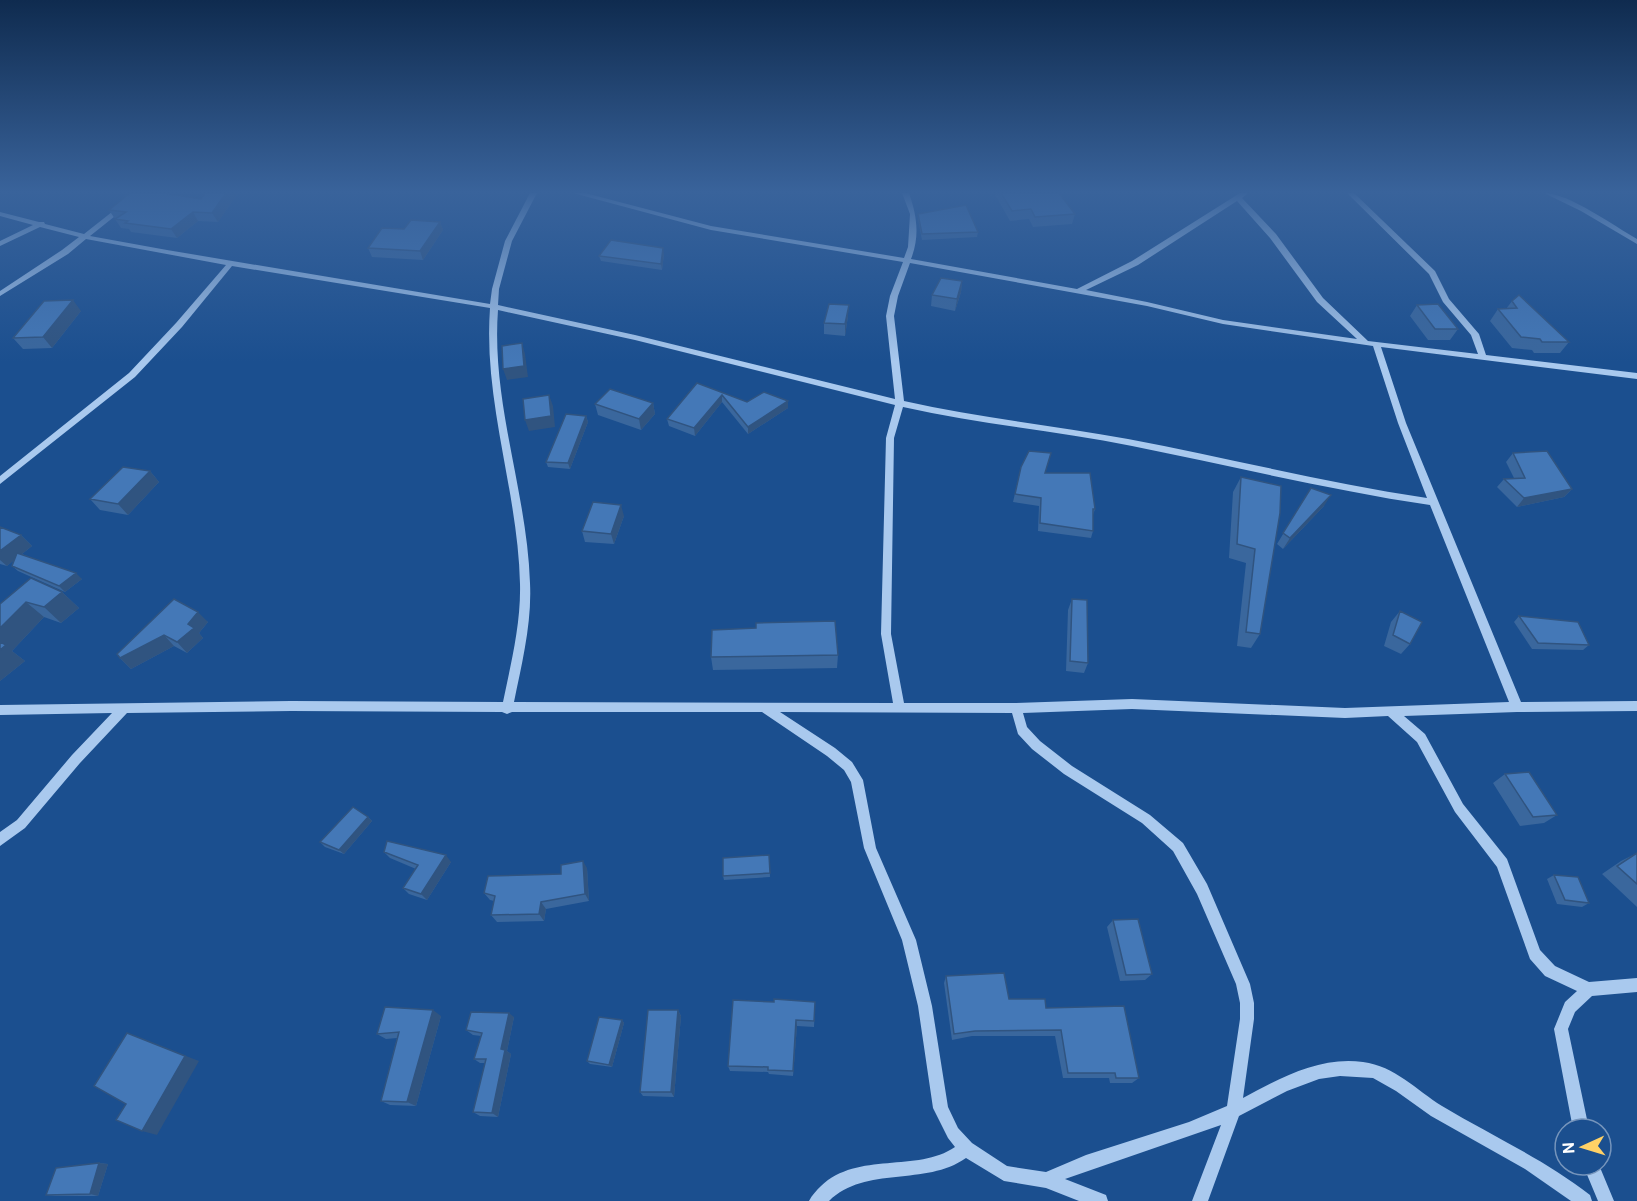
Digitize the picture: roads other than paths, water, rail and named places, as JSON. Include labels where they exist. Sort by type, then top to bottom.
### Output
[{"type":"street","points":[[0,294],[65,249]]},
{"type":"street","points":[[147,249],[230,264],[360,282],[492,307],[672,346],[834,389],[900,403],[994,422],[1118,440],[1287,478],[1434,502]]},
{"type":"street","points":[[507,708],[521,634],[525,583],[509,472],[495,402],[490,337],[492,307],[508,249]]},
{"type":"street","points":[[840,249],[1077,291],[1223,322],[1372,344],[1637,376]]},
{"type":"street","points":[[899,707],[886,634],[890,438],[900,403],[890,316],[911,249]]},
{"type":"street","points":[[1077,291],[1135,263],[1157,249]]},
{"type":"street","points":[[1283,249],[1320,300],[1372,344],[1517,707]]},
{"type":"street","points":[[1407,249],[1432,273],[1446,300],[1475,334],[1484,358]]},
{"type":"street","points":[[0,481],[132,375],[167,339],[230,264]]},
{"type":"street","points":[[0,710],[291,706],[1017,708],[1132,704],[1345,713],[1517,707],[1637,706]]},
{"type":"street","points":[[763,707],[831,752],[848,766],[857,780],[870,848],[904,924],[917,969],[926,1006],[941,1108],[949,1128],[966,1149],[1004,1173],[1046,1180],[1100,1201]]},
{"type":"street","points":[[1017,708],[1022,730],[1036,745],[1068,770],[1146,819],[1173,842],[1182,853],[1211,910],[1245,994],[1247,1018],[1234,1110],[1200,1201]]},
{"type":"street","points":[[0,840],[21,824],[76,759],[124,709]]},
{"type":"street","points":[[1391,712],[1422,738],[1459,808],[1502,863],[1535,954],[1550,971],[1588,989],[1637,986]]},
{"type":"street","points":[[1579,1117],[1561,1029],[1570,1007],[1588,989]]},
{"type":"street","points":[[1046,1180],[1088,1160],[1186,1131],[1234,1110],[1296,1078],[1317,1072],[1364,1069],[1394,1080],[1437,1111],[1555,1176],[1584,1201]]},
{"type":"street","points":[[817,1201],[837,1183],[854,1176],[949,1161],[966,1149]]},
{"type":"street","points":[[1596,1177],[1606,1201]]}]
